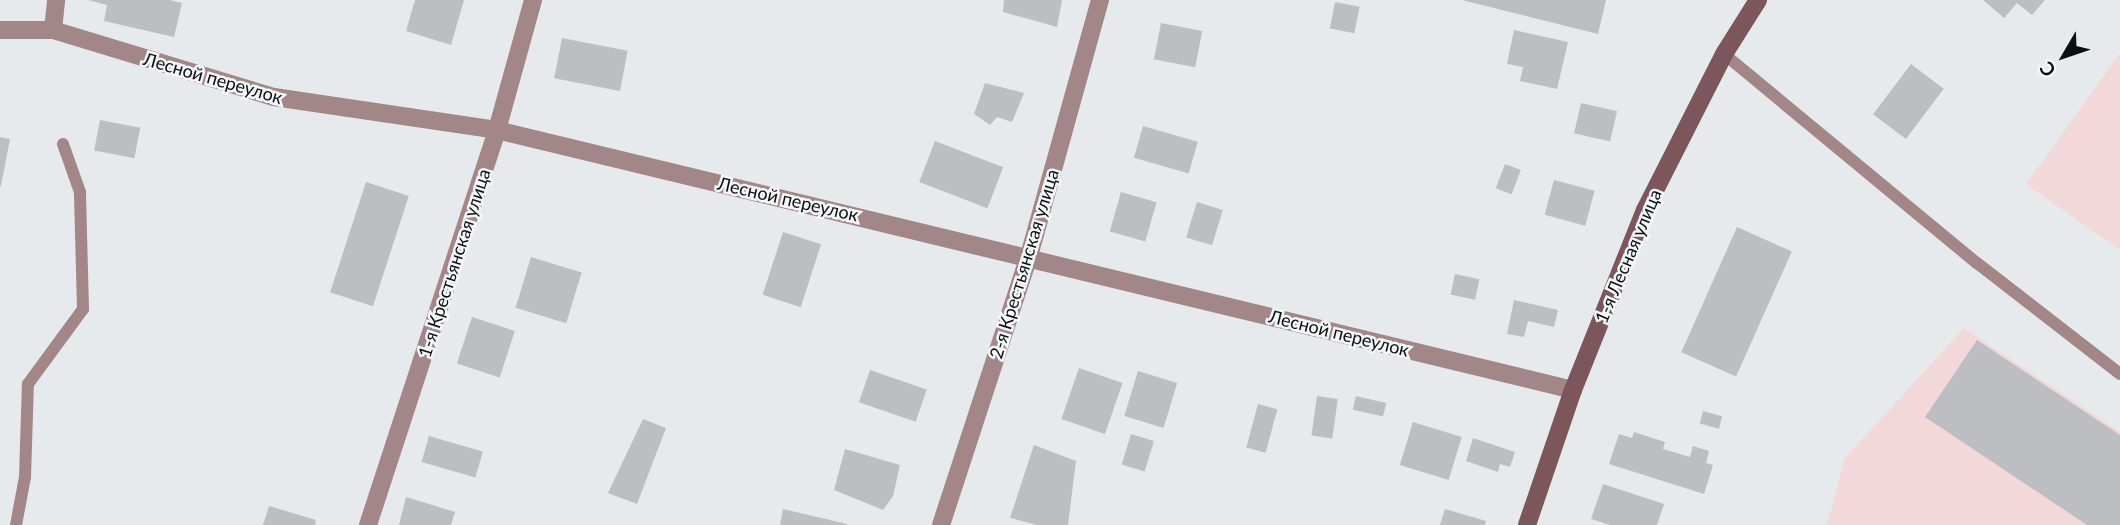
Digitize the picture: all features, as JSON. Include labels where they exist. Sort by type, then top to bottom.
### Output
[{"type":"main road","name":"1-я Лесная улица","points":[[1527,525],[1573,390],[1646,210],[1724,54],[1758,0]]},
{"type":"street","points":[[53,30],[56,0]]},
{"type":"street","name":"1-я Крестьянская улица","points":[[368,525],[497,130],[533,0]]},
{"type":"street","name":"2-я Крестьянская улица","points":[[941,525],[1029,256],[1100,0]]},
{"type":"street","name":"Лесной переулок","points":[[0,30],[53,30],[274,97],[497,130],[1029,256],[1573,390]]},
{"type":"lane","points":[[1724,54],[1977,263],[2120,374]]},
{"type":"lane","points":[[16,525],[25,477],[28,384],[83,309],[80,192],[63,144]]},
{"type":"shaded area","points":[[2120,53],[2120,250],[2026,184]]},
{"type":"shaded area","points":[[1964,328],[2120,432],[2120,525],[1827,525],[1845,458]]},
{"type":"building","points":[[88,0],[170,0],[182,3],[174,37],[104,21],[107,5]]},
{"type":"building","points":[[415,0],[464,0],[451,45],[406,31]]},
{"type":"building","points":[[1004,0],[1062,0],[1057,27],[1003,12]]},
{"type":"building","points":[[1462,0],[1606,0],[1598,34]]},
{"type":"building","points":[[1983,0],[2045,0],[2032,15],[2017,3],[2004,18]]},
{"type":"building","points":[[1335,2],[1360,7],[1354,33],[1330,29]]},
{"type":"building","points":[[1161,23],[1202,31],[1195,67],[1154,59]]},
{"type":"building","points":[[1514,30],[1568,42],[1557,89],[1520,81],[1523,67],[1507,64]]},
{"type":"building","points":[[562,38],[628,51],[620,91],[554,78]]},
{"type":"building","points":[[1911,64],[1944,89],[1906,139],[1873,114]]},
{"type":"building","points":[[985,83],[1024,93],[1012,122],[997,117],[990,125],[974,114]]},
{"type":"building","points":[[1581,103],[1617,111],[1610,142],[1574,133]]},
{"type":"building","points":[[100,120],[140,128],[134,158],[94,150]]},
{"type":"building","points":[[1143,126],[1198,142],[1189,173],[1134,158]]},
{"type":"building","points":[[0,137],[10,139],[1,186],[0,186]]},
{"type":"building","points":[[935,141],[1003,167],[987,208],[919,182]]},
{"type":"building","points":[[1505,164],[1521,170],[1512,194],[1496,188]]},
{"type":"building","points":[[1554,180],[1595,191],[1585,226],[1545,215]]},
{"type":"building","points":[[366,182],[409,196],[373,306],[330,292]]},
{"type":"building","points":[[1121,192],[1157,202],[1145,242],[1110,231]]},
{"type":"building","points":[[1197,202],[1223,210],[1212,245],[1186,237]]},
{"type":"building","points":[[1737,227],[1792,251],[1736,377],[1681,352]]},
{"type":"building","points":[[783,232],[821,244],[801,307],[763,295]]},
{"type":"building","points":[[531,257],[582,272],[566,323],[516,308]]},
{"type":"building","points":[[1455,274],[1479,279],[1475,300],[1451,295]]},
{"type":"building","points":[[1514,300],[1558,310],[1554,327],[1528,321],[1524,337],[1507,334]]},
{"type":"building","points":[[472,317],[515,331],[500,378],[457,364]]},
{"type":"building","points":[[1977,340],[2120,435],[2120,525],[2087,525],[1925,417]]},
{"type":"building","points":[[1079,368],[1122,383],[1105,434],[1061,419]]},
{"type":"building","points":[[870,370],[927,390],[916,422],[859,402]]},
{"type":"building","points":[[1138,371],[1177,383],[1163,428],[1124,416]]},
{"type":"building","points":[[1317,396],[1338,399],[1332,439],[1311,436]]},
{"type":"building","points":[[1356,396],[1386,403],[1383,417],[1353,410]]},
{"type":"building","points":[[1258,404],[1277,409],[1266,453],[1246,447]]},
{"type":"building","points":[[1703,411],[1722,416],[1719,429],[1700,424]]},
{"type":"building","points":[[643,419],[666,428],[637,504],[608,493]]},
{"type":"building","points":[[1413,422],[1462,437],[1449,480],[1400,465]]},
{"type":"building","points":[[1634,432],[1665,442],[1663,449],[1690,457],[1693,446],[1709,451],[1706,463],[1713,465],[1704,494],[1609,464],[1619,434],[1632,438]]},
{"type":"building","points":[[1131,434],[1154,441],[1145,472],[1122,465]]},
{"type":"building","points":[[429,436],[483,451],[475,477],[422,462]]},
{"type":"building","points":[[1473,438],[1515,452],[1510,467],[1500,464],[1498,472],[1466,461]]},
{"type":"building","points":[[1034,445],[1076,461],[1068,525],[1037,525],[1010,518]]},
{"type":"building","points":[[845,449],[900,465],[893,496],[883,510],[834,490]]},
{"type":"building","points":[[1603,484],[1664,504],[1657,525],[1610,525],[1591,519]]},
{"type":"building","points":[[406,497],[455,512],[451,525],[399,525]]},
{"type":"building","points":[[269,506],[316,520],[315,525],[263,525]]},
{"type":"building","points":[[783,509],[847,524],[847,525],[780,525]]},
{"type":"building","points":[[1445,509],[1486,521],[1485,525],[1440,525]]}]
